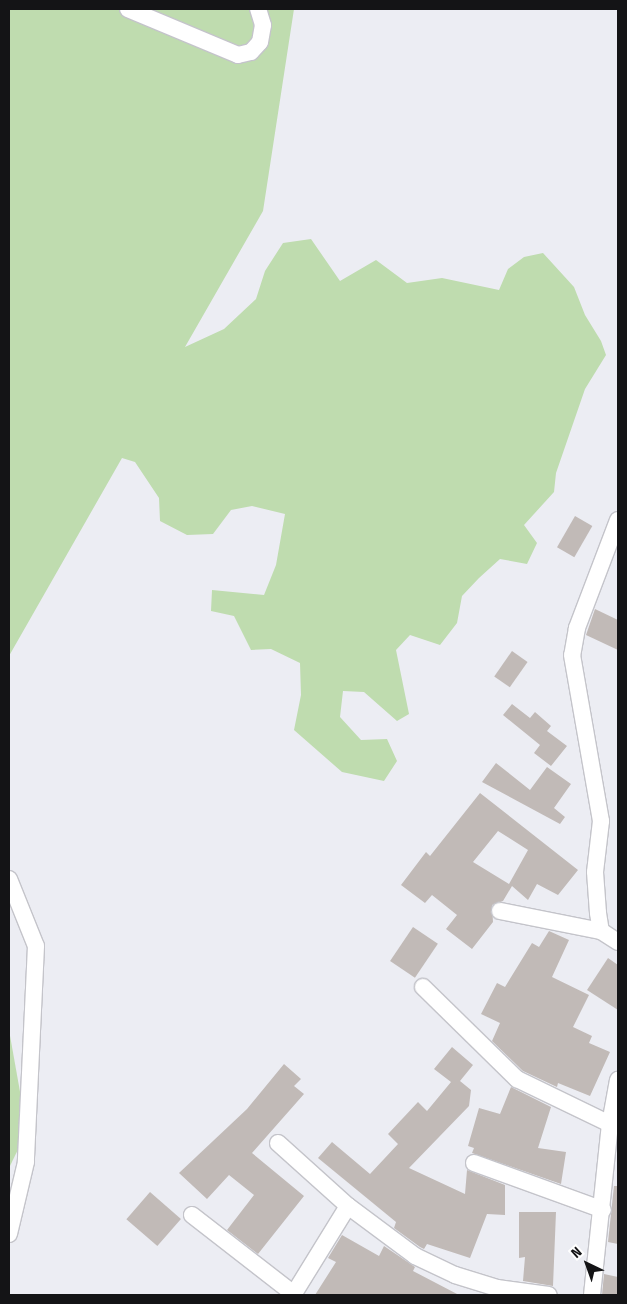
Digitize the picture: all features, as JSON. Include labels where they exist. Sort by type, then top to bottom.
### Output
[{"type":"street","points":[[128,9],[238,55],[252,52],[260,42],[263,25],[258,9]]},
{"type":"street","points":[[601,931],[595,872],[601,820],[572,654],[577,628],[618,520]]},
{"type":"street","points":[[9,879],[36,946],[26,1162],[9,1234]]},
{"type":"street","points":[[500,911],[601,931],[618,942]]},
{"type":"street","points":[[423,987],[517,1079],[610,1124]]},
{"type":"street","points":[[592,1295],[603,1210],[610,1124],[618,1080]]},
{"type":"street","points":[[278,1143],[348,1206],[415,1256],[454,1275],[497,1288],[549,1295]]},
{"type":"street","points":[[474,1163],[603,1210]]},
{"type":"street","points":[[192,1215],[294,1294],[348,1206]]},
{"type":"green space","points":[[9,9],[294,9],[263,211],[185,347],[224,329],[256,299],[265,271],[283,243],[311,239],[340,281],[376,260],[407,283],[442,278],[499,290],[508,269],[524,257],[543,253],[574,287],[585,315],[601,341],[606,355],[585,389],[556,473],[554,492],[524,525],[537,543],[527,564],[500,559],[479,578],[462,596],[457,623],[440,645],[410,635],[396,650],[409,714],[397,721],[364,692],[343,691],[340,717],[361,740],[387,739],[397,761],[384,781],[342,772],[294,730],[301,695],[300,663],[271,649],[251,650],[234,616],[211,611],[212,590],[264,595],[276,565],[285,514],[252,506],[231,510],[213,534],[187,535],[160,521],[159,498],[135,462],[122,458],[9,656]]},
{"type":"green space","points":[[9,1030],[27,1131],[9,1168]]},
{"type":"building","points":[[575,516],[592,526],[574,557],[557,547]]},
{"type":"building","points":[[595,609],[618,620],[618,650],[586,635]]},
{"type":"building","points":[[512,651],[528,662],[510,687],[494,676]]},
{"type":"building","points":[[512,704],[530,718],[535,712],[551,726],[547,731],[567,746],[551,766],[534,753],[540,745],[503,715]]},
{"type":"building","points":[[496,763],[530,790],[547,767],[571,784],[554,808],[565,817],[560,824],[482,782]]},
{"type":"building","points":[[480,793],[578,870],[558,895],[537,884],[528,900],[512,886],[503,901],[492,905],[493,922],[472,949],[446,929],[457,915],[432,895],[425,903],[401,885],[426,852],[430,856]],"holes":[[[498,831],[528,850],[509,884],[473,862]]]},
{"type":"building","points":[[413,927],[438,944],[415,978],[390,961]]},
{"type":"building","points":[[549,931],[569,940],[552,977],[589,995],[573,1027],[592,1036],[589,1043],[610,1052],[590,1096],[558,1083],[557,1087],[523,1071],[492,1041],[500,1023],[481,1014],[497,983],[505,987],[532,943],[539,947]]},
{"type":"building","points":[[608,958],[618,965],[618,1010],[587,990]]},
{"type":"building","points":[[452,1047],[473,1065],[460,1081],[471,1090],[469,1106],[409,1168],[465,1194],[467,1170],[505,1185],[505,1215],[487,1214],[470,1258],[427,1244],[424,1249],[420,1247],[394,1228],[396,1222],[318,1158],[332,1142],[370,1174],[398,1144],[388,1134],[418,1102],[427,1111],[451,1082],[434,1069]]},
{"type":"building","points":[[284,1064],[301,1079],[294,1086],[304,1094],[252,1153],[304,1196],[258,1254],[227,1230],[254,1195],[229,1175],[207,1199],[179,1173],[247,1109]]},
{"type":"building","points":[[511,1087],[551,1107],[538,1148],[566,1152],[561,1184],[472,1153],[474,1148],[468,1146],[479,1108],[500,1114]]},
{"type":"building","points":[[614,1186],[618,1186],[618,1244],[608,1242]]},
{"type":"building","points":[[150,1192],[181,1219],[157,1246],[126,1219]]},
{"type":"building","points":[[519,1212],[556,1212],[553,1286],[523,1281],[525,1257],[519,1258]]},
{"type":"building","points":[[342,1235],[379,1256],[384,1246],[415,1267],[413,1271],[459,1295],[315,1295],[336,1262],[328,1258]]},
{"type":"building","points":[[604,1274],[618,1277],[618,1295],[602,1295]]}]
